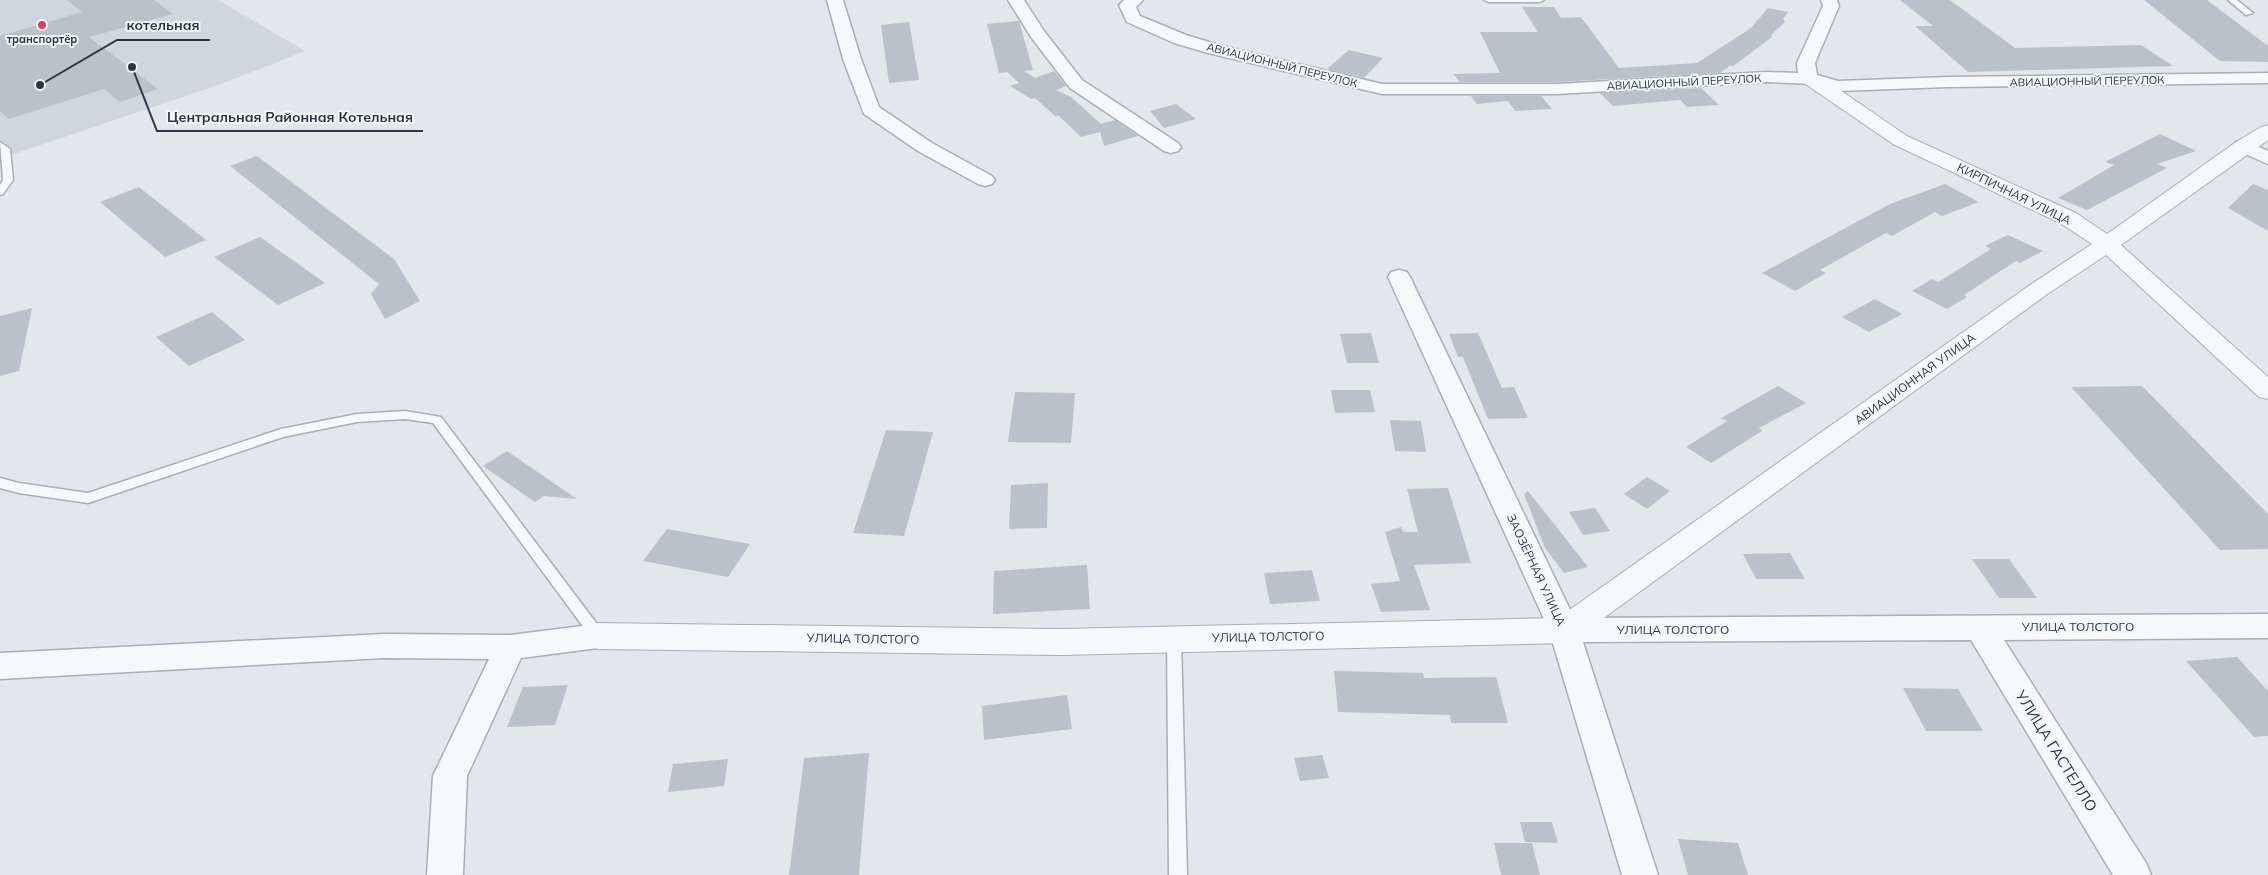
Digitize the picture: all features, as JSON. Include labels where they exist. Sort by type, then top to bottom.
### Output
[{"type":"street","points":[[835,0],[852,58],[871,110],[925,147],[985,180]]},
{"type":"street","points":[[1016,0],[1037,33],[1076,84],[1171,147]]},
{"type":"street","name":"АВИАЦИОННЫЙ ПЕРЕУЛОК","points":[[1135,0],[1127,5],[1133,19],[1180,39],[1382,89],[1557,89],[1767,76],[1811,79],[1838,86],[1948,82],[2268,78]]},
{"type":"street","points":[[1811,79],[1806,73],[1806,63],[1831,6],[1829,0]]},
{"type":"street","name":"КИРПИЧНАЯ УЛИЦА","points":[[1811,79],[1900,140],[2068,218],[2107,244],[2268,391]]},
{"type":"street","name":"АВИАЦИОННАЯ УЛИЦА","points":[[1564,630],[2038,290],[2107,244],[2243,146],[2268,131]]},
{"type":"street","points":[[2243,146],[2268,158]]},
{"type":"street","name":"ЗАОЗЁРНАЯ УЛИЦА","points":[[1399,277],[1564,630],[1640,875]]},
{"type":"street","name":"УЛИЦА ТОЛСТОГО","points":[[0,666],[384,646],[510,648],[598,636],[1062,642],[1564,630],[2268,626]]},
{"type":"street","name":"УЛИЦА ГАСТЕЛЛО","points":[[1980,628],[2132,875]]},
{"type":"street","points":[[445,875],[450,776],[510,648]]},
{"type":"lane","points":[[1488,0],[1540,0]]},
{"type":"lane","points":[[2232,0],[2249,13]]},
{"type":"lane","points":[[0,145],[5,149],[8,180],[0,192]]},
{"type":"lane","points":[[0,482],[19,488],[88,498],[185,467],[281,432],[357,418],[405,415],[437,420],[598,636]]},
{"type":"lane","points":[[1174,639],[1178,875]]},
{"type":"shaded area","points":[[0,0],[218,0],[305,51],[224,83],[11,155],[0,154]]},
{"type":"building","points":[[67,0],[154,0],[173,14],[89,37],[158,89],[120,102],[104,89],[9,119],[0,111],[0,36],[82,12]]},
{"type":"building","points":[[1900,0],[1950,0],[2015,48],[2141,45],[2173,66],[1968,72],[1915,26],[1933,26]]},
{"type":"building","points":[[2144,0],[2207,0],[2268,46],[2268,62],[2220,61]]},
{"type":"building","points":[[1522,7],[1554,7],[1561,18],[1581,17],[1619,68],[1697,63],[1751,28],[1768,8],[1788,12],[1783,19],[1785,22],[1771,35],[1772,37],[1732,67],[1731,65],[1720,73],[1557,82],[1460,82],[1453,74],[1500,73],[1480,32],[1538,32]]},
{"type":"building","points":[[1019,21],[1033,70],[1024,71],[1035,78],[1054,71],[1066,86],[1056,90],[1071,97],[1101,124],[1115,120],[1138,136],[1104,146],[1100,132],[1081,137],[1058,115],[1055,116],[1035,98],[1031,99],[1010,86],[1019,83],[1007,72],[999,73],[987,24]]},
{"type":"building","points":[[909,22],[919,80],[889,83],[881,25]]},
{"type":"building","points":[[1349,50],[1383,58],[1364,78],[1327,69]]},
{"type":"building","points":[[1701,88],[1719,105],[1687,107],[1680,100],[1613,106],[1600,93]]},
{"type":"building","points":[[1471,96],[1541,96],[1552,109],[1515,111],[1508,101],[1477,104]]},
{"type":"building","points":[[1176,104],[1196,119],[1164,128],[1150,111]]},
{"type":"building","points":[[2160,134],[2196,151],[2157,164],[2167,168],[2087,210],[2058,198],[2114,165],[2105,162]]},
{"type":"building","points":[[257,156],[394,259],[420,301],[385,319],[371,294],[379,284],[230,166]]},
{"type":"building","points":[[1945,184],[1979,202],[1942,216],[1935,212],[1892,236],[1886,233],[1820,270],[1826,273],[1795,291],[1762,273],[1890,204]]},
{"type":"building","points":[[2253,184],[2268,190],[2268,231],[2228,208]]},
{"type":"building","points":[[139,187],[206,240],[165,257],[100,202]]},
{"type":"building","points":[[2008,235],[2043,251],[2020,263],[2016,261],[1964,295],[1967,297],[1947,309],[1912,291],[1932,279],[1938,282],[1991,249],[1985,246]]},
{"type":"building","points":[[260,237],[325,283],[278,305],[214,257]]},
{"type":"building","points":[[1875,299],[1902,314],[1869,332],[1842,317]]},
{"type":"building","points":[[32,308],[19,371],[0,376],[0,316]]},
{"type":"building","points":[[212,312],[245,340],[189,366],[156,337]]},
{"type":"building","points":[[1371,333],[1379,363],[1347,363],[1340,334]]},
{"type":"building","points":[[1478,333],[1502,388],[1514,387],[1528,418],[1488,419],[1463,357],[1458,357],[1449,334]]},
{"type":"building","points":[[1778,386],[1806,403],[1759,428],[1762,431],[1711,463],[1686,447],[1727,421],[1721,418]]},
{"type":"building","points":[[2142,386],[2268,514],[2268,549],[2220,550],[2071,387]]},
{"type":"building","points":[[1331,390],[1370,390],[1375,412],[1335,413]]},
{"type":"building","points":[[1015,392],[1075,393],[1071,443],[1008,442]]},
{"type":"building","points":[[1390,420],[1421,421],[1426,452],[1395,451]]},
{"type":"building","points":[[886,430],[933,432],[904,536],[853,533]]},
{"type":"building","points":[[507,451],[577,499],[544,496],[535,502],[483,466]]},
{"type":"building","points":[[1647,477],[1670,491],[1647,509],[1624,494]]},
{"type":"building","points":[[1048,483],[1047,528],[1009,529],[1011,485]]},
{"type":"building","points":[[1448,488],[1471,563],[1414,565],[1430,610],[1381,612],[1371,584],[1400,581],[1385,532],[1401,527],[1403,532],[1418,532],[1407,489]]},
{"type":"building","points":[[1528,491],[1588,567],[1564,573],[1545,548],[1524,494]]},
{"type":"building","points":[[1595,508],[1610,531],[1583,535],[1569,512]]},
{"type":"building","points":[[667,529],[750,544],[728,577],[643,561]]},
{"type":"building","points":[[1790,553],[1805,579],[1756,579],[1743,554]]},
{"type":"building","points":[[1972,559],[2009,559],[2037,598],[1999,598]]},
{"type":"building","points":[[1087,565],[1090,609],[993,614],[994,571]]},
{"type":"building","points":[[1312,570],[1320,601],[1270,604],[1264,573]]},
{"type":"building","points":[[2237,657],[2268,691],[2268,736],[2254,737],[2186,661]]},
{"type":"building","points":[[1334,671],[1423,673],[1424,678],[1496,677],[1508,723],[1451,723],[1450,715],[1338,712]]},
{"type":"building","points":[[568,685],[555,725],[507,727],[523,687]]},
{"type":"building","points":[[1903,688],[1958,689],[1983,731],[1926,731]]},
{"type":"building","points":[[1067,695],[1072,729],[984,740],[982,706]]},
{"type":"building","points":[[869,753],[859,875],[789,875],[804,758]]},
{"type":"building","points":[[1322,755],[1329,778],[1300,781],[1294,758]]},
{"type":"building","points":[[728,759],[724,786],[668,792],[673,764]]},
{"type":"building","points":[[1520,822],[1552,822],[1558,843],[1525,842]]},
{"type":"building","points":[[1678,839],[1738,843],[1748,875],[1688,875]]},
{"type":"building","points":[[1494,843],[1532,843],[1540,875],[1501,875]]},
{"type":"place","name":"транспортёр","points":[[42,25]]},
{"type":"place","name":"Центральная Районная Котельная","points":[[132,67]]},
{"type":"place","name":"котельная","points":[[40,85]]}]
